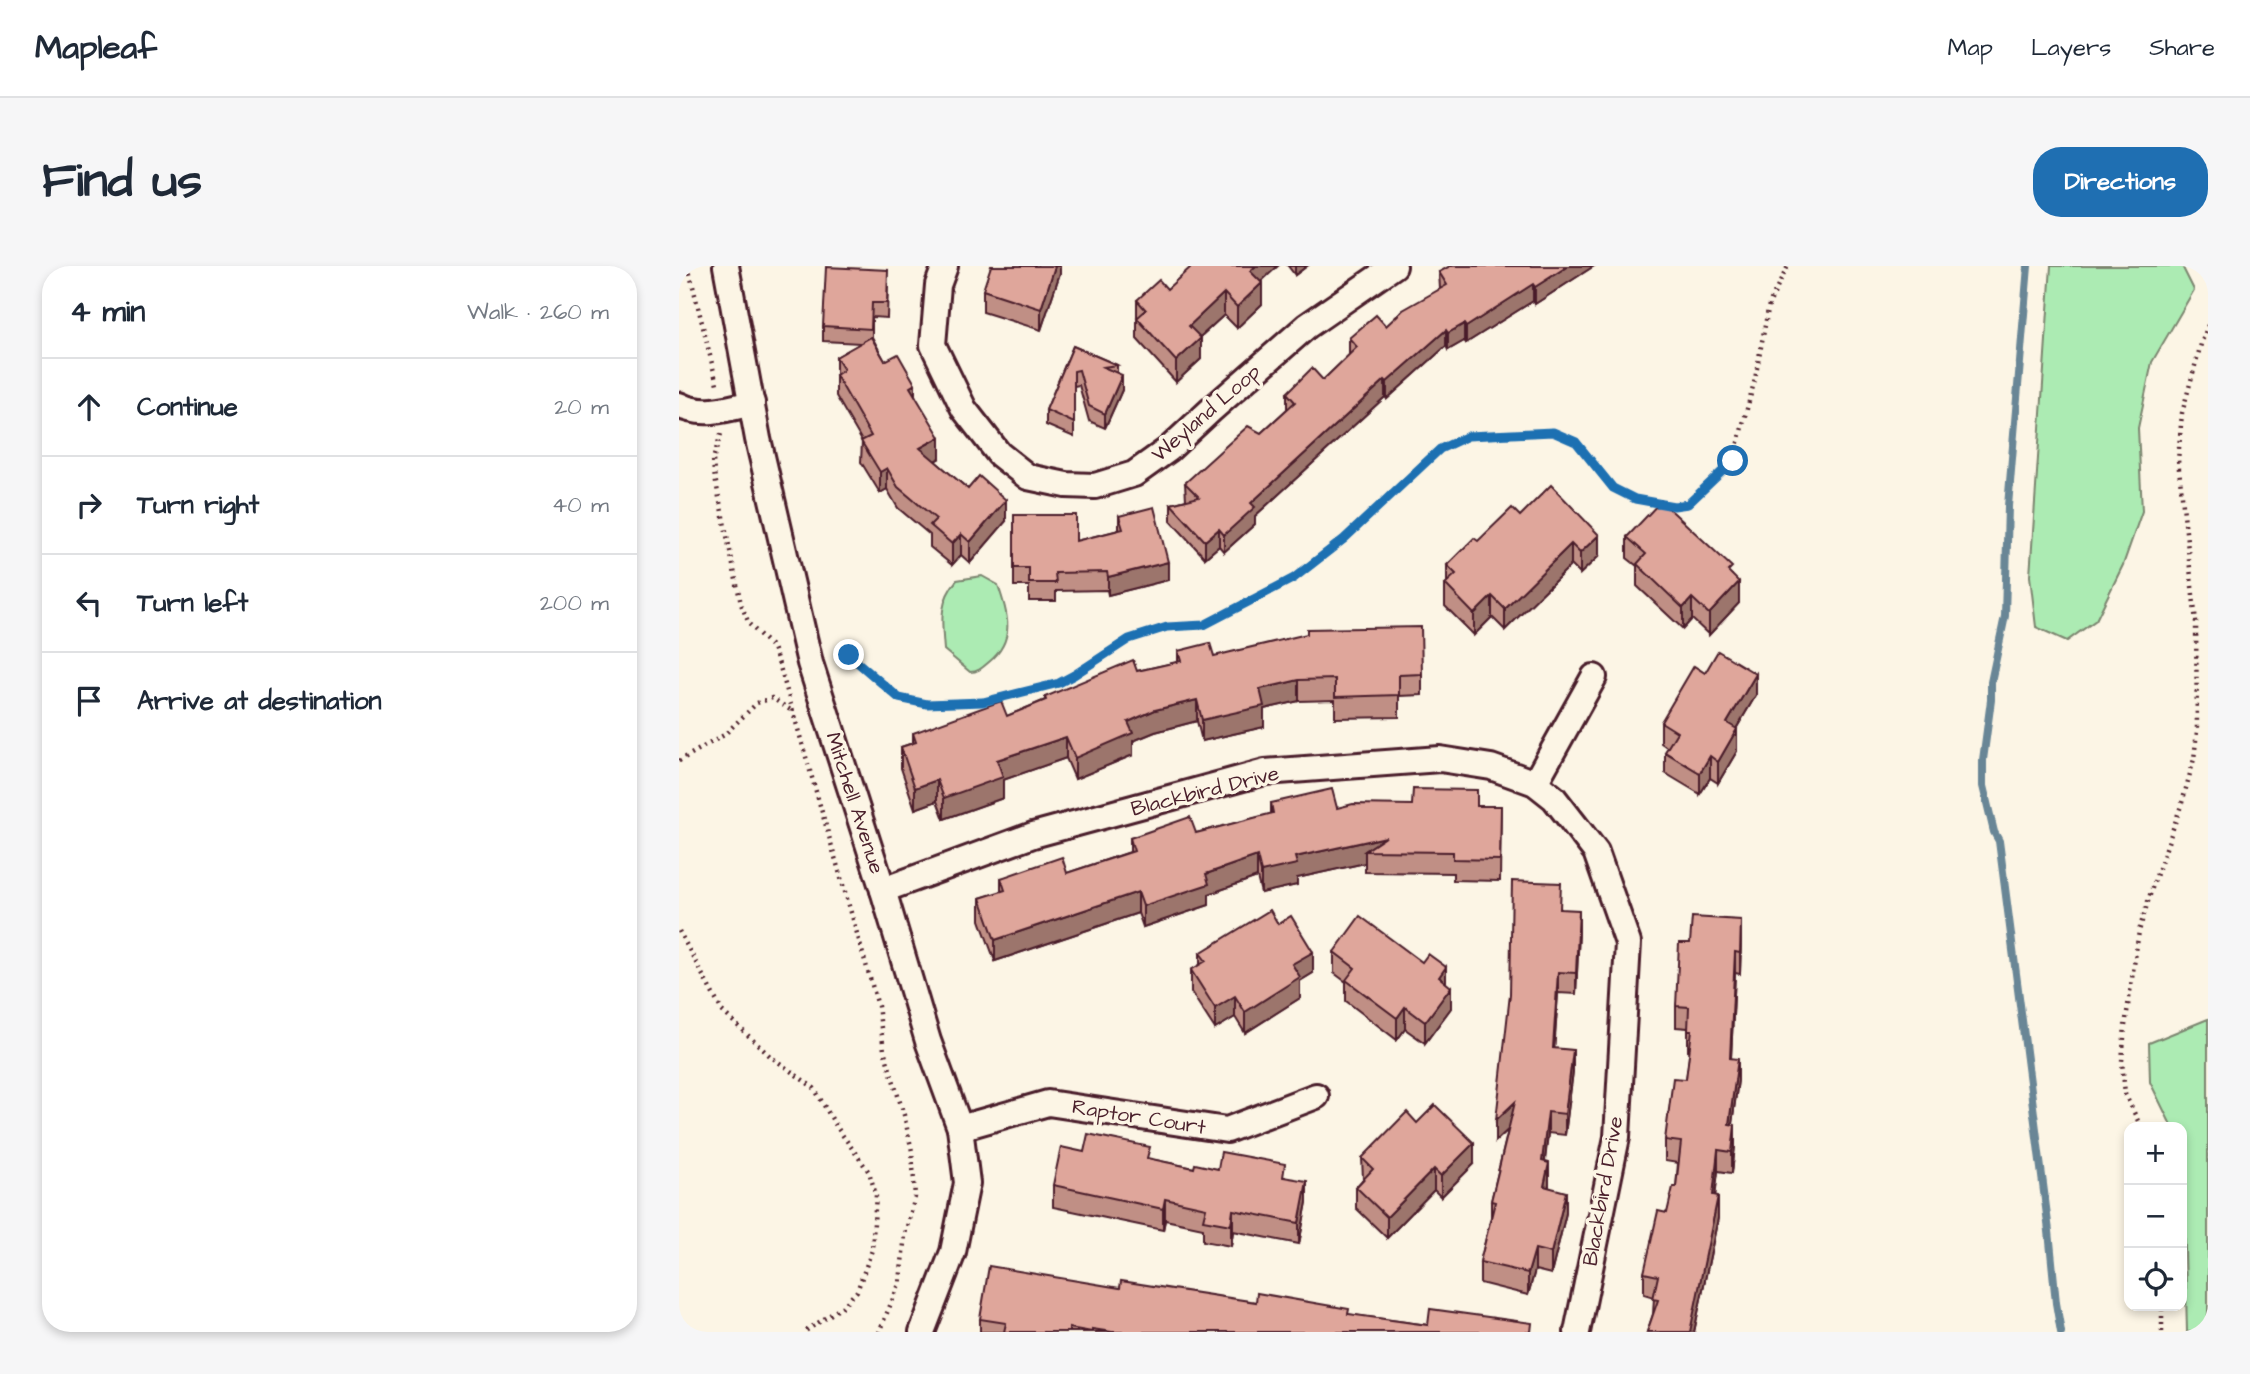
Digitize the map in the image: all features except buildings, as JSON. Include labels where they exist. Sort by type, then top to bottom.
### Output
[{"type":"street","name":"Mitchell Avenue","points":[[726,266],[752,403],[810,663],[928,1041],[960,1128],[967,1183],[953,1252],[922,1332]]},
{"type":"street","name":"Weyland Loop","points":[[945,266],[938,285],[933,345],[964,409],[999,454],[1028,477],[1066,485],[1095,486],[1134,474],[1169,449],[1307,326],[1394,266]]},
{"type":"street","points":[[679,405],[690,411],[724,410],[752,403]]},
{"type":"street","points":[[1535,783],[1594,677]]},
{"type":"street","name":"Blackbird Drive","points":[[883,890],[1033,835],[1265,772],[1440,759],[1490,767],[1535,783],[1554,798],[1596,852],[1628,943],[1617,1137],[1577,1332]]},
{"type":"street","name":"Raptor Court","points":[[960,1128],[1048,1103],[1227,1130],[1316,1096]]},
{"type":"path","points":[[688,266],[724,410],[721,441],[713,459],[714,473],[741,604],[749,624],[773,648],[878,1006],[884,1050],[912,1151],[915,1197],[905,1234],[900,1282],[879,1332]]},
{"type":"path","points":[[836,654],[849,655],[899,698],[927,704],[983,702],[1059,683],[1129,639],[1167,627],[1204,625],[1294,578],[1344,539],[1440,449],[1468,436],[1553,432],[1576,442],[1613,488],[1635,499],[1674,506],[1688,504],[1733,461],[1755,379],[1769,304],[1788,266]]},
{"type":"path","points":[[2139,1122],[2125,1094],[2122,1061],[2139,931],[2182,803],[2194,759],[2197,731],[2196,622],[2178,460],[2182,413],[2208,325]]},
{"type":"path","points":[[679,761],[724,735],[757,703],[772,698],[793,712]]},
{"type":"path","points":[[679,931],[722,1011],[770,1056],[814,1088],[836,1126],[869,1172],[876,1195],[872,1250],[857,1291],[842,1307],[804,1332]]},
{"type":"path","points":[[2162,1311],[2162,1332]]},
{"type":"green space","points":[[2051,266],[2182,266],[2194,290],[2152,362],[2138,428],[2142,511],[2123,565],[2096,620],[2067,641],[2036,627],[2030,576]]},
{"type":"green space","points":[[982,576],[998,585],[1007,617],[1006,636],[998,654],[980,669],[970,672],[944,650],[944,605],[957,580]]},
{"type":"green space","points":[[2208,1019],[2208,1332],[2187,1332],[2187,1122],[2170,1122],[2150,1082],[2149,1043]]},
{"type":"waterway","points":[[2028,266],[2008,506],[2005,616],[1991,682],[1983,786],[1994,832],[1999,841],[2061,1332]]},
{"type":"route","points":[[849,655],[899,698],[927,704],[983,702],[1059,683],[1129,639],[1167,627],[1204,625],[1294,578],[1344,539],[1440,449],[1468,436],[1553,432],[1576,442],[1613,488],[1635,499],[1674,506],[1688,504],[1733,461]]}]
